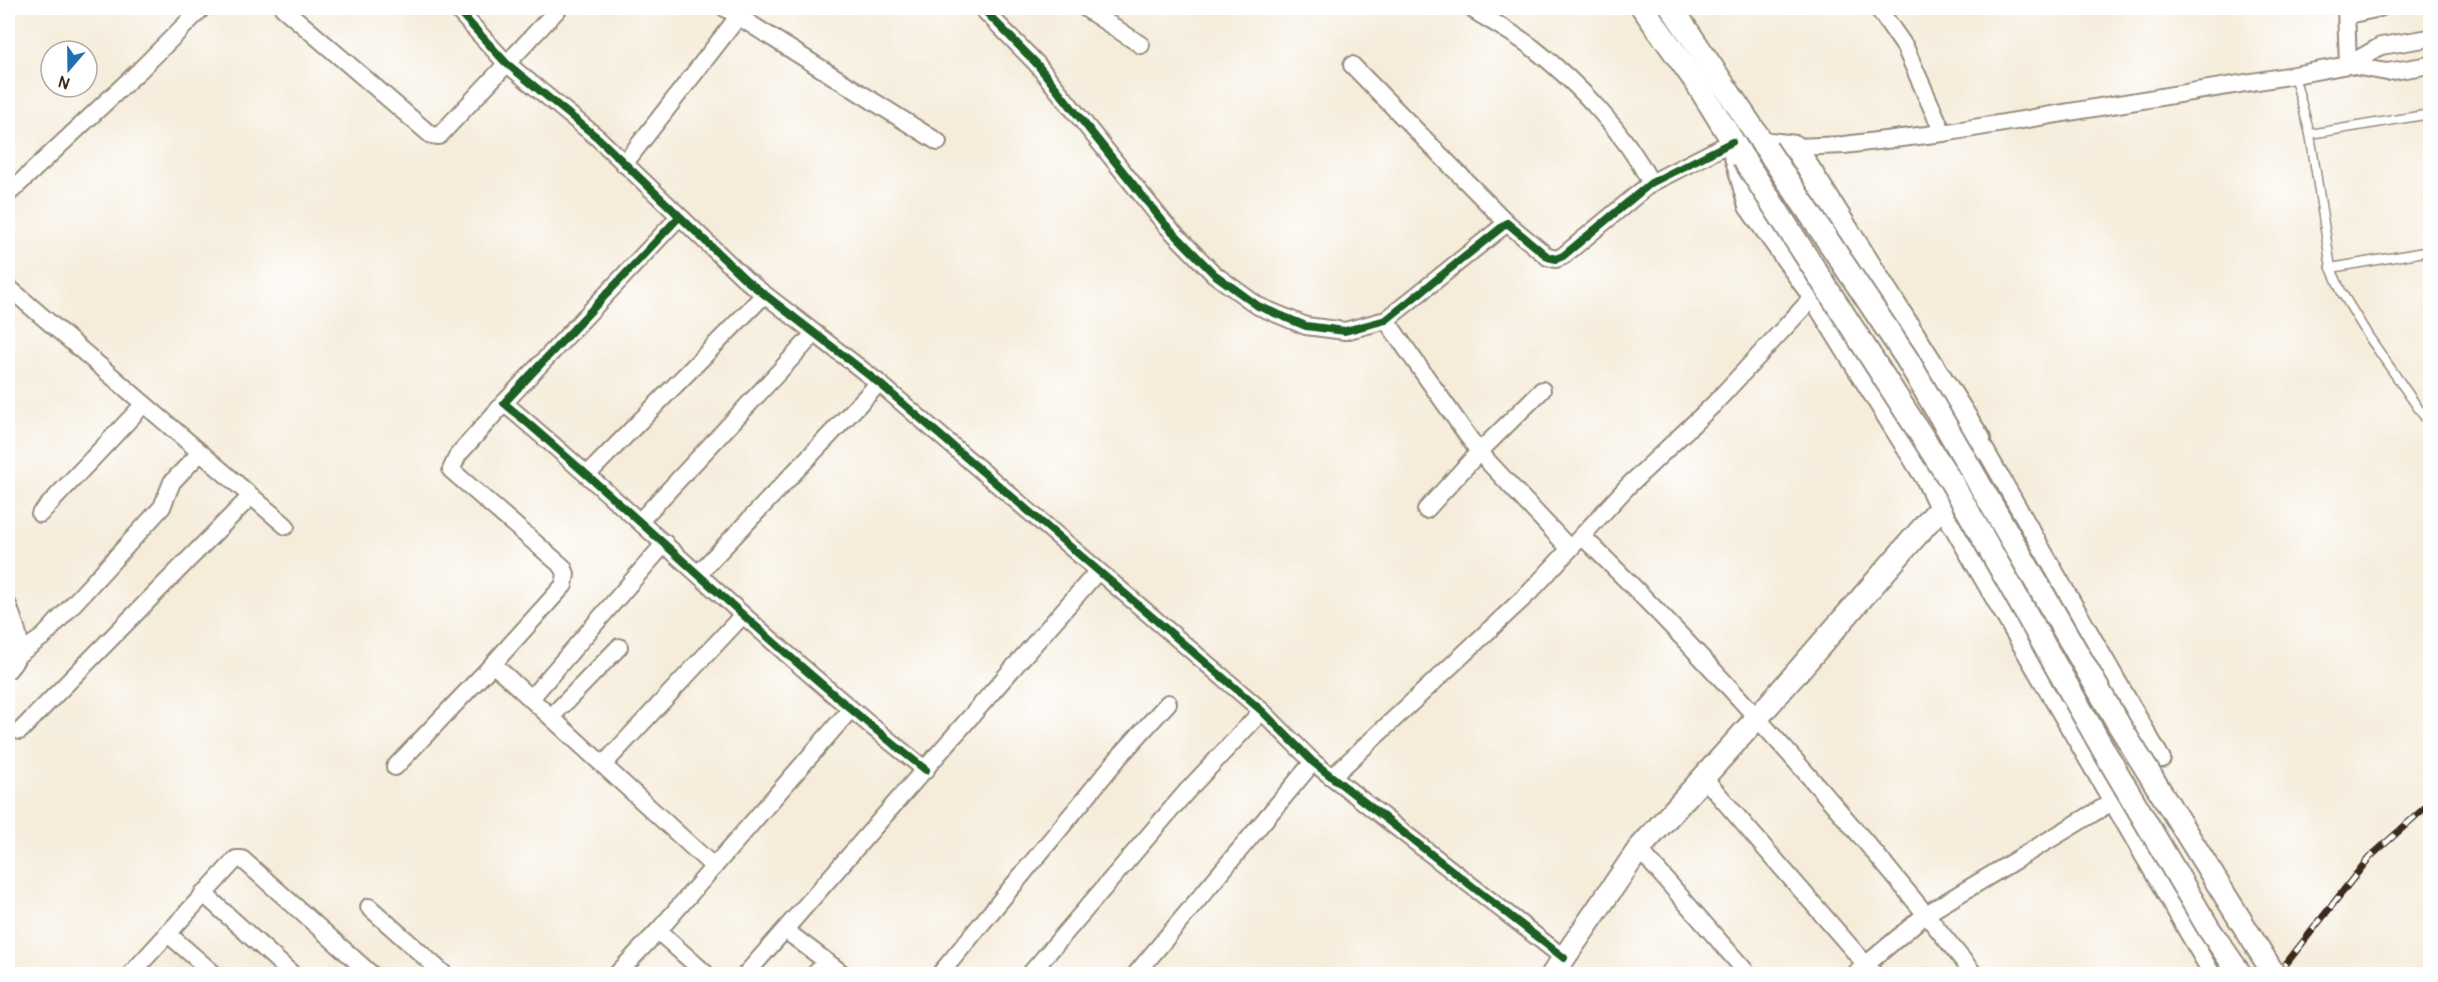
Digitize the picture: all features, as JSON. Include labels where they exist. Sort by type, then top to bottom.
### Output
[{"type":"main road","points":[[1643,8],[1696,82],[1952,483],[2107,756],[2209,929],[2240,975]]},
{"type":"main road","points":[[1672,8],[1907,359],[2119,725],[2274,975]]},
{"type":"main road","points":[[1558,966],[1639,849],[1758,717],[1941,507],[1979,439],[1795,147],[1764,145]]},
{"type":"main road","points":[[1738,150],[1750,206],[1814,296],[1927,478],[1941,507]]},
{"type":"street","points":[[8,194],[140,70],[202,8]]},
{"type":"street","points":[[283,8],[431,135],[439,136],[559,8]]},
{"type":"street","points":[[456,8],[506,63],[598,138],[679,217],[764,294],[879,383],[1262,711],[1312,762],[1558,966]]},
{"type":"street","points":[[725,8],[743,13],[938,142]]},
{"type":"street","points":[[982,8],[1036,63],[1165,224],[1214,274],[1258,306],[1306,326],[1345,331],[1386,320],[1507,223]]},
{"type":"street","points":[[1085,8],[1141,45]]},
{"type":"street","points":[[1878,8],[1905,47],[1943,133]]},
{"type":"street","points":[[2348,65],[2347,11],[2380,8]]},
{"type":"street","points":[[1475,11],[1532,47],[1575,84],[1634,154],[1651,183]]},
{"type":"street","points":[[624,164],[743,13]]},
{"type":"street","points":[[1795,147],[1844,145],[1943,133],[2294,75],[2348,65],[2381,46],[2430,38]]},
{"type":"street","points":[[1352,65],[1507,223],[1541,253],[1556,259],[1563,256],[1651,183],[1738,150]]},
{"type":"street","points":[[2348,65],[2387,72],[2430,65]]},
{"type":"street","points":[[395,767],[493,664],[564,585],[566,579],[563,567],[451,470],[458,455],[679,217]]},
{"type":"street","points":[[8,287],[286,526]]},
{"type":"street","points":[[588,474],[764,294]]},
{"type":"street","points":[[1332,777],[1531,591],[1628,486],[1713,405],[1814,296]]},
{"type":"street","points":[[1386,320],[1479,452],[1569,548]]},
{"type":"street","points":[[640,521],[814,334]]},
{"type":"street","points":[[698,574],[879,383]]},
{"type":"street","points":[[1426,510],[1479,452],[1542,390]]},
{"type":"street","points":[[504,403],[588,474],[742,616],[850,710],[926,770]]},
{"type":"street","points":[[40,514],[144,404]]},
{"type":"street","points":[[1979,439],[2162,759]]},
{"type":"street","points":[[8,670],[19,654],[44,636],[162,507],[172,482],[200,453]]},
{"type":"street","points":[[20,731],[251,496]]},
{"type":"street","points":[[1941,507],[2212,975]]},
{"type":"street","points":[[1582,536],[1656,608],[1758,717],[1926,914],[1974,975]]},
{"type":"street","points":[[531,698],[665,543]]},
{"type":"street","points":[[746,975],[1097,572]]},
{"type":"street","points":[[8,605],[18,635],[19,654]]},
{"type":"street","points":[[603,765],[742,616]]},
{"type":"street","points":[[551,717],[619,647]]},
{"type":"street","points":[[493,664],[714,867]]},
{"type":"street","points":[[940,975],[1120,756],[1168,703]]},
{"type":"street","points":[[617,975],[850,710]]},
{"type":"street","points":[[1030,975],[1187,791],[1262,711]]},
{"type":"street","points":[[1136,975],[1312,762]]},
{"type":"street","points":[[1704,778],[1865,971],[1926,914],[2112,802]]},
{"type":"street","points":[[1639,849],[1748,975]]},
{"type":"street","points":[[140,972],[167,933],[203,893],[231,862],[242,859],[370,975]]},
{"type":"street","points":[[203,893],[292,975]]},
{"type":"street","points":[[369,907],[444,975]]},
{"type":"street","points":[[785,930],[820,968],[843,975]]},
{"type":"street","points":[[658,931],[706,975]]},
{"type":"street","points":[[167,933],[214,975]]},
{"type":"lane","points":[[2294,75],[2310,134],[2331,268],[2342,293],[2369,337],[2430,425]]},
{"type":"lane","points":[[2310,134],[2430,114]]},
{"type":"lane","points":[[2331,268],[2430,251]]},
{"type":"railway","points":[[2278,974],[2369,858],[2430,803]]},
{"type":"cycle path","points":[[456,8],[506,63],[598,138],[746,280],[879,383],[1262,711],[1313,762],[1564,958]]},
{"type":"cycle path","points":[[982,8],[1036,63],[1165,224],[1214,274],[1258,306],[1306,326],[1345,331],[1386,320],[1507,223],[1548,257],[1556,259],[1563,256],[1651,183],[1732,142]]},
{"type":"cycle path","points":[[679,217],[504,403],[818,681],[926,770]]}]
